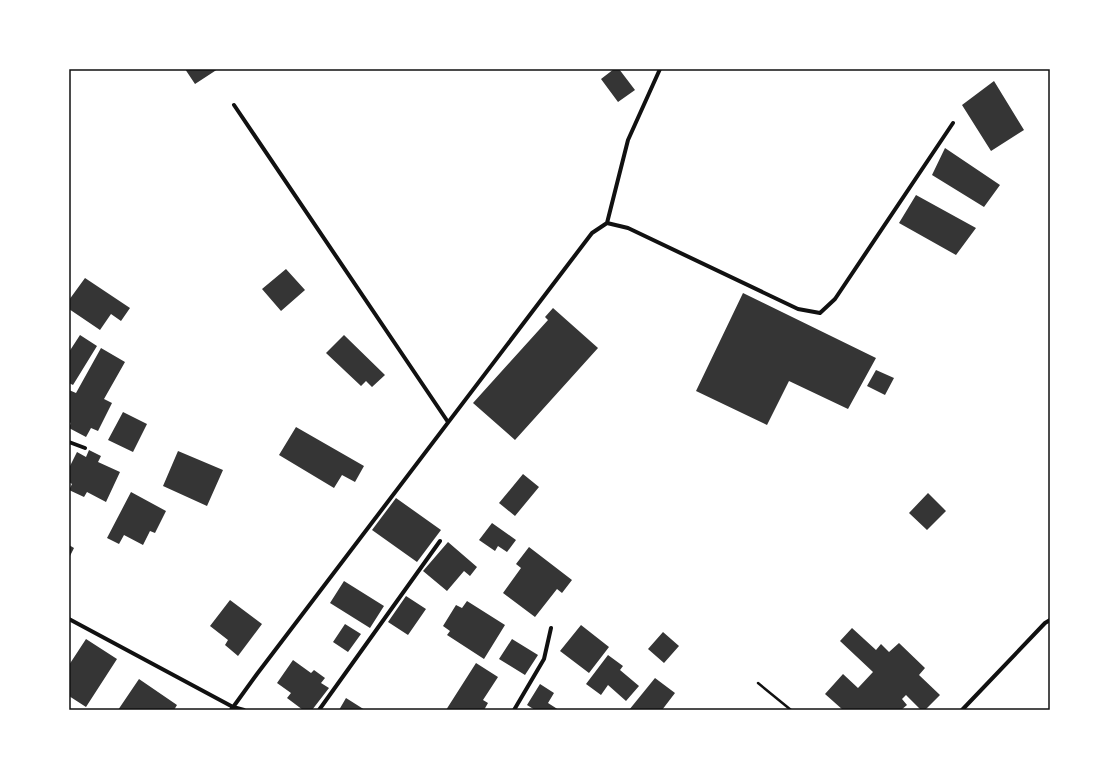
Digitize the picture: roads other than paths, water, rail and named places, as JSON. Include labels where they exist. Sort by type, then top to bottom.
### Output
[{"type":"street","points":[[607,223],[628,140],[660,69]]},
{"type":"street","points":[[234,105],[448,422]]},
{"type":"street","points":[[232,709],[592,232],[607,223],[628,228],[798,310],[820,313],[835,299],[953,123]]},
{"type":"street","points":[[69,442],[85,448]]},
{"type":"street","points":[[319,710],[440,541]]},
{"type":"street","points":[[69,619],[232,709],[244,710]]},
{"type":"street","points":[[962,710],[1045,623],[1050,620]]},
{"type":"street","points":[[514,710],[544,659],[551,628]]}]
